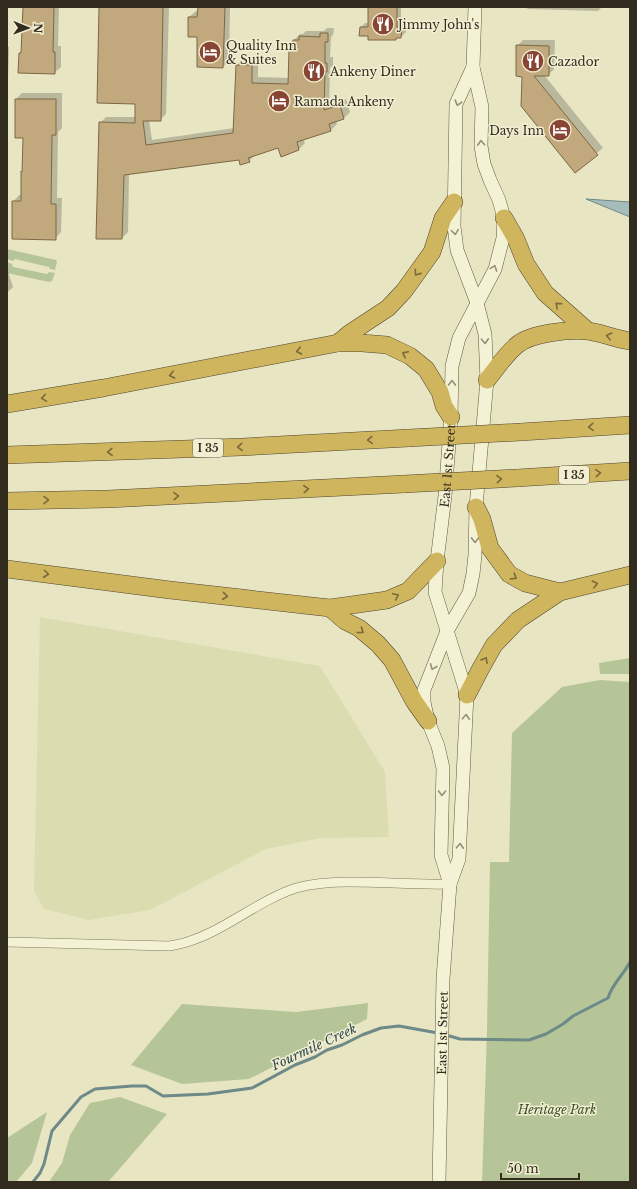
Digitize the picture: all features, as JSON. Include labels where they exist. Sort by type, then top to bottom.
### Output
[{"type":"highway","points":[[338,344],[350,333],[388,308],[404,291],[432,252],[443,218],[454,202]]},
{"type":"highway","points":[[504,218],[516,239],[526,264],[545,293],[588,331]]},
{"type":"highway","points":[[487,380],[518,344],[530,338],[557,332],[588,331],[630,341]]},
{"type":"highway","points":[[7,404],[103,388],[338,344],[362,343],[387,345],[410,356],[426,369],[440,392],[444,406],[451,417]]},
{"type":"highway","name":"I 35","points":[[7,455],[242,447],[630,425]]},
{"type":"highway","name":"I 35","points":[[7,501],[108,499],[630,471]]},
{"type":"highway","points":[[476,507],[482,519],[490,548],[509,574],[525,584],[560,592]]},
{"type":"highway","points":[[7,569],[176,591],[330,608],[387,600],[408,591],[437,561]]},
{"type":"highway","points":[[467,695],[494,645],[518,620],[560,592],[630,575]]},
{"type":"highway","points":[[330,608],[345,621],[359,628],[378,644],[392,660],[414,701],[428,721]]},
{"type":"main road","name":"East 1st Street","points":[[439,1182],[443,979],[450,884],[460,859],[467,695],[435,592],[437,561],[445,496],[451,417],[452,366],[459,338],[495,269],[503,238],[504,218],[499,200],[484,164],[481,146],[482,107],[473,67],[474,7]]},
{"type":"main road","name":"East 1st Street","points":[[450,884],[442,855],[443,768],[438,746],[428,721],[424,702],[424,690],[447,631],[469,593],[475,555],[476,507],[487,380],[485,334],[477,303],[457,250],[454,226],[456,104],[473,67]]},
{"type":"street","points":[[7,942],[169,946],[188,942],[214,930],[274,897],[310,884],[364,882],[450,884]]},
{"type":"green space","points":[[7,249],[56,260],[55,270],[50,269],[49,267],[15,259],[13,261],[7,259]]},
{"type":"green space","points":[[7,262],[12,264],[13,267],[47,274],[49,272],[55,273],[52,281],[49,282],[7,273]]},
{"type":"green space","points":[[40,617],[320,666],[385,772],[389,837],[321,838],[266,849],[150,910],[89,920],[44,909],[34,891]]},
{"type":"green space","points":[[630,658],[630,674],[600,674],[599,663]]},
{"type":"green space","name":"Heritage Park","points":[[600,680],[630,682],[630,1182],[482,1182],[487,1031],[490,862],[509,862],[512,733],[562,687]]},
{"type":"green space","points":[[368,1003],[367,1019],[249,1079],[182,1084],[131,1065],[182,1004],[296,1012]]},
{"type":"green space","points":[[120,1097],[167,1114],[108,1182],[49,1182],[62,1163],[70,1135],[90,1103]]},
{"type":"green space","points":[[47,1112],[32,1163],[16,1182],[7,1182],[7,1138]]},
{"type":"water","points":[[586,199],[630,202],[630,217]]},
{"type":"building","points":[[23,7],[54,7],[53,52],[55,52],[55,74],[18,73],[19,53],[21,53]]},
{"type":"building","points":[[99,7],[163,7],[161,121],[143,121],[146,145],[233,133],[236,65],[252,65],[252,83],[288,84],[289,50],[292,50],[293,40],[299,40],[299,36],[320,37],[320,33],[328,33],[328,42],[325,42],[325,63],[327,63],[327,72],[325,72],[324,110],[340,105],[344,119],[329,124],[331,131],[297,142],[299,150],[281,157],[278,148],[248,158],[250,162],[240,165],[239,160],[124,175],[122,239],[96,239],[99,122],[135,123],[135,104],[97,103]]},
{"type":"building","name":"Quality Inn & Suites","points":[[198,7],[225,7],[223,68],[197,67],[197,37],[188,37],[188,17],[197,17]]},
{"type":"building","points":[[368,7],[397,7],[397,27],[402,27],[401,38],[396,38],[396,40],[368,40],[368,36],[359,36],[360,27],[368,27]]},
{"type":"building","name":"Days Inn","points":[[516,45],[549,46],[549,76],[534,76],[598,155],[575,173],[521,106],[522,77],[516,76]]},
{"type":"building","points":[[15,99],[56,99],[56,135],[52,135],[51,204],[56,204],[56,240],[12,239],[12,201],[21,201],[23,138],[15,138]]},
{"type":"waterway","name":"Fourmile Creek","points":[[446,1035],[460,1039],[529,1040],[546,1034],[573,1016],[608,998],[612,988],[630,962]]},
{"type":"waterway","name":"Fourmile Creek","points":[[33,1182],[40,1173],[44,1164],[52,1131],[81,1097],[95,1089],[146,1086],[163,1096],[208,1094],[252,1088],[327,1050],[381,1028],[399,1026],[438,1033]]},
{"type":"place","name":"Jimmy John's","points":[[383,24]]},
{"type":"place","name":"Quality Inn & Suites","points":[[210,52]]},
{"type":"place","name":"Cazador","points":[[533,61]]},
{"type":"place","name":"Ankeny Diner","points":[[314,71]]},
{"type":"place","name":"Ramada Ankeny","points":[[279,101]]},
{"type":"place","name":"Days Inn","points":[[560,130]]}]
